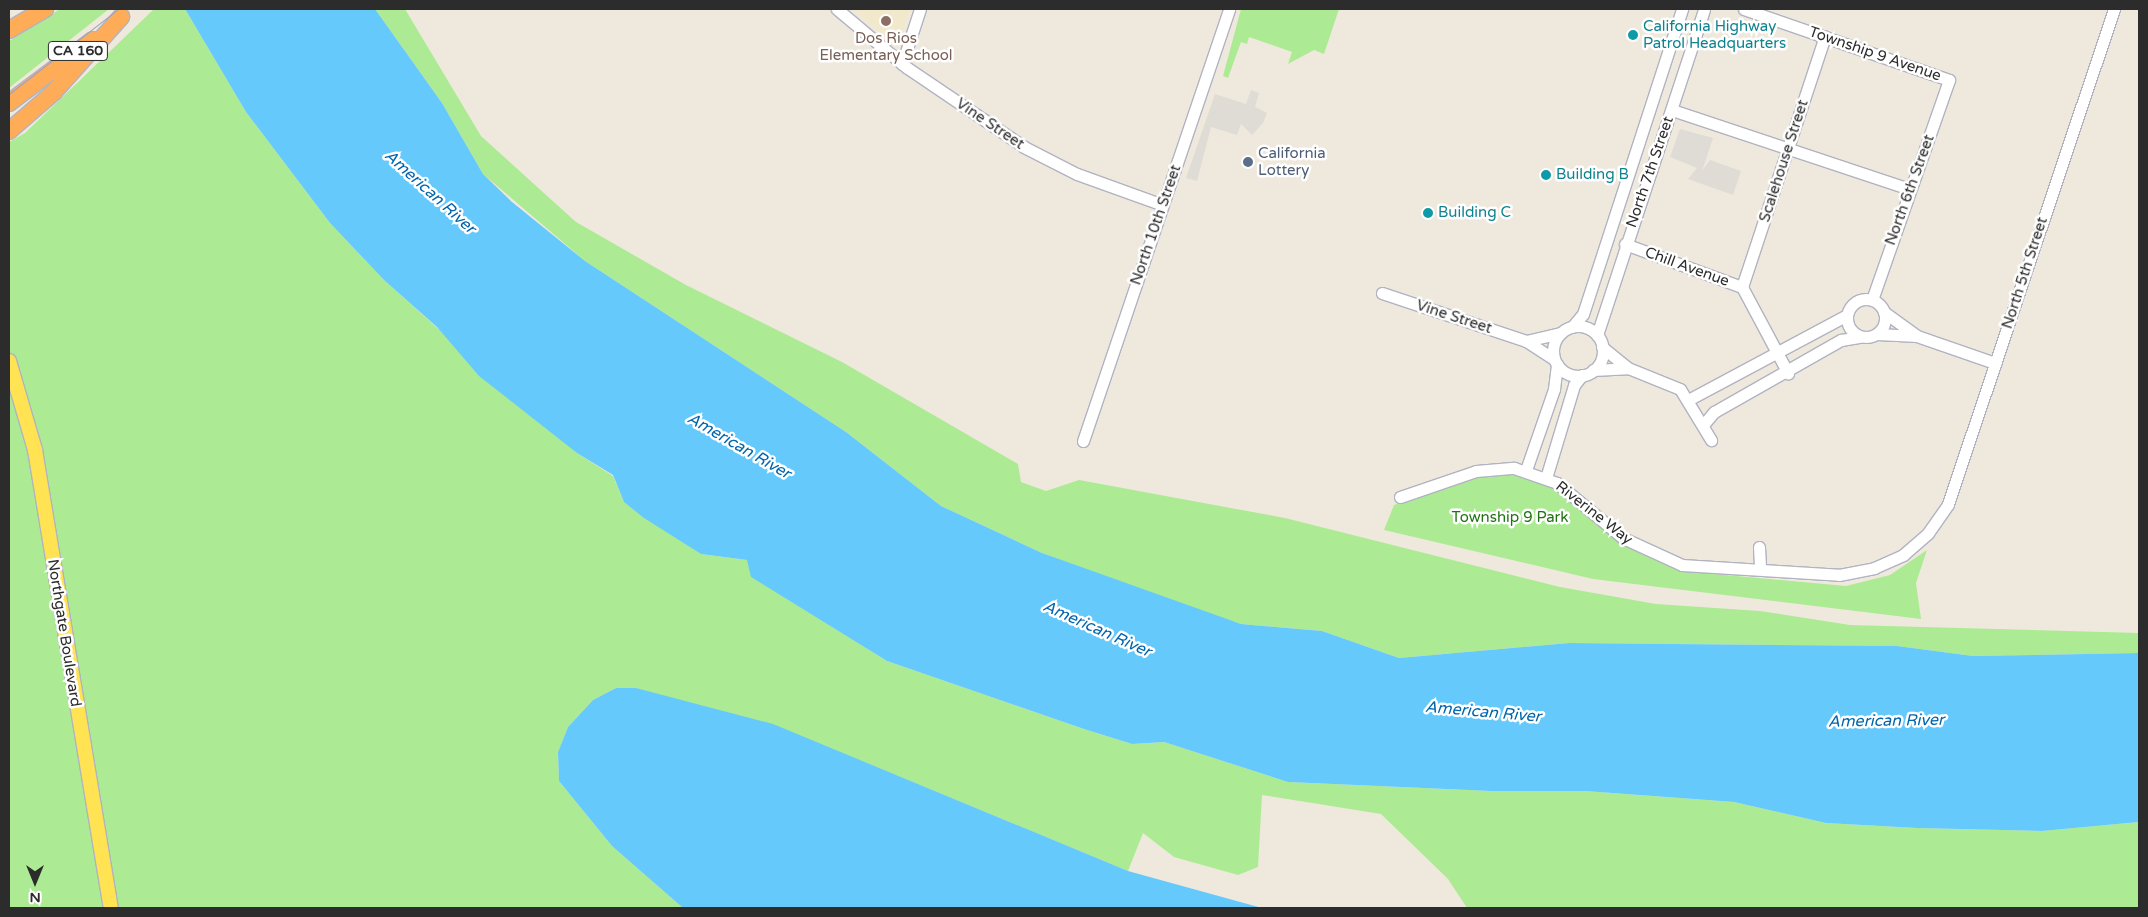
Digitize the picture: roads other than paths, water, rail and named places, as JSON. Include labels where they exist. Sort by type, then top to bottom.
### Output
[{"type":"highway","points":[[9,30],[45,9]]},
{"type":"highway","points":[[9,131],[54,92],[126,13]]},
{"type":"highway","name":"CA 160","points":[[9,103],[126,13]]},
{"type":"main road","name":"Northgate Boulevard","points":[[9,361],[35,450],[111,908]]},
{"type":"street","name":"Vine Street","points":[[837,9],[902,64],[1037,155],[1162,205]]},
{"type":"street","points":[[902,64],[920,9]]},
{"type":"street","name":"North 10th Street","points":[[1082,441],[1229,9]]},
{"type":"street","name":"North 7th Street","points":[[1572,327],[1583,314],[1682,9]]},
{"type":"street","name":"North 7th Street","points":[[1597,336],[1625,244],[1672,110],[1704,9]]},
{"type":"street","name":"Township 9 Avenue","points":[[1744,9],[1949,80]]},
{"type":"street","name":"North 5th Street","points":[[1928,534],[1948,504],[2114,9]]},
{"type":"street","name":"Scalehouse Street","points":[[1742,287],[1825,36]]},
{"type":"street","name":"North 6th Street","points":[[1872,300],[1909,189],[1949,80]]},
{"type":"street","points":[[1672,110],[1909,189]]},
{"type":"street","name":"Chill Avenue","points":[[1625,244],[1742,287],[1788,373]]},
{"type":"street","name":"Vine Street","points":[[1382,293],[1526,341],[1555,361]]},
{"type":"street","points":[[1688,400],[1847,315],[1859,300],[1872,300],[1884,312],[1917,336]]},
{"type":"street","points":[[1877,334],[1884,324],[1884,312]]},
{"type":"street","points":[[1847,315],[1850,330],[1859,336]]},
{"type":"street","points":[[1526,341],[1560,333],[1572,327],[1590,329],[1597,336],[1602,347],[1628,368],[1665,381],[1688,400],[1711,440]]},
{"type":"street","points":[[1526,470],[1554,389],[1555,361],[1553,345],[1560,333]]},
{"type":"street","points":[[1703,425],[1714,412],[1788,373],[1841,340],[1859,336],[1877,334],[1917,336],[1995,363]]},
{"type":"street","points":[[1546,478],[1574,385],[1601,360],[1602,347]]},
{"type":"street","points":[[1555,361],[1568,373],[1587,373],[1628,368]]},
{"type":"street","name":"Riverine Way","points":[[1400,497],[1476,470],[1526,470],[1546,478],[1623,538],[1662,558],[1703,568],[1760,567],[1827,575],[1865,572],[1903,554],[1928,534]]},
{"type":"street","points":[[1759,547],[1760,567]]},
{"type":"water","name":"American River","points":[[185,9],[375,9],[442,103],[483,174],[512,202],[585,261],[846,432],[941,506],[1042,553],[1241,624],[1322,631],[1399,658],[1569,643],[1897,646],[1973,656],[2139,653],[2139,822],[2042,831],[1917,828],[1826,823],[1734,802],[1585,791],[1491,791],[1288,782],[1164,742],[1132,744],[887,661],[751,577],[747,560],[701,554],[644,518],[624,502],[613,475],[577,453],[479,376],[437,327],[385,281],[330,223],[246,112]]},
{"type":"water","points":[[616,688],[636,688],[773,724],[1128,871],[1262,908],[683,908],[612,846],[559,781],[558,752],[568,727],[593,700]]},
{"type":"tram line","points":[[9,94],[118,9]]},
{"type":"place","name":"Dos Rios Elementary School","points":[[886,21]]},
{"type":"place","name":"California Highway Patrol Headquarters","points":[[1633,35]]},
{"type":"place","name":"California Lottery","points":[[1248,162]]},
{"type":"place","name":"Building B","points":[[1546,175]]},
{"type":"place","name":"Building C","points":[[1428,213]]},
{"type":"park label","name":"Township 9 Park","points":[[1510,518]]}]
